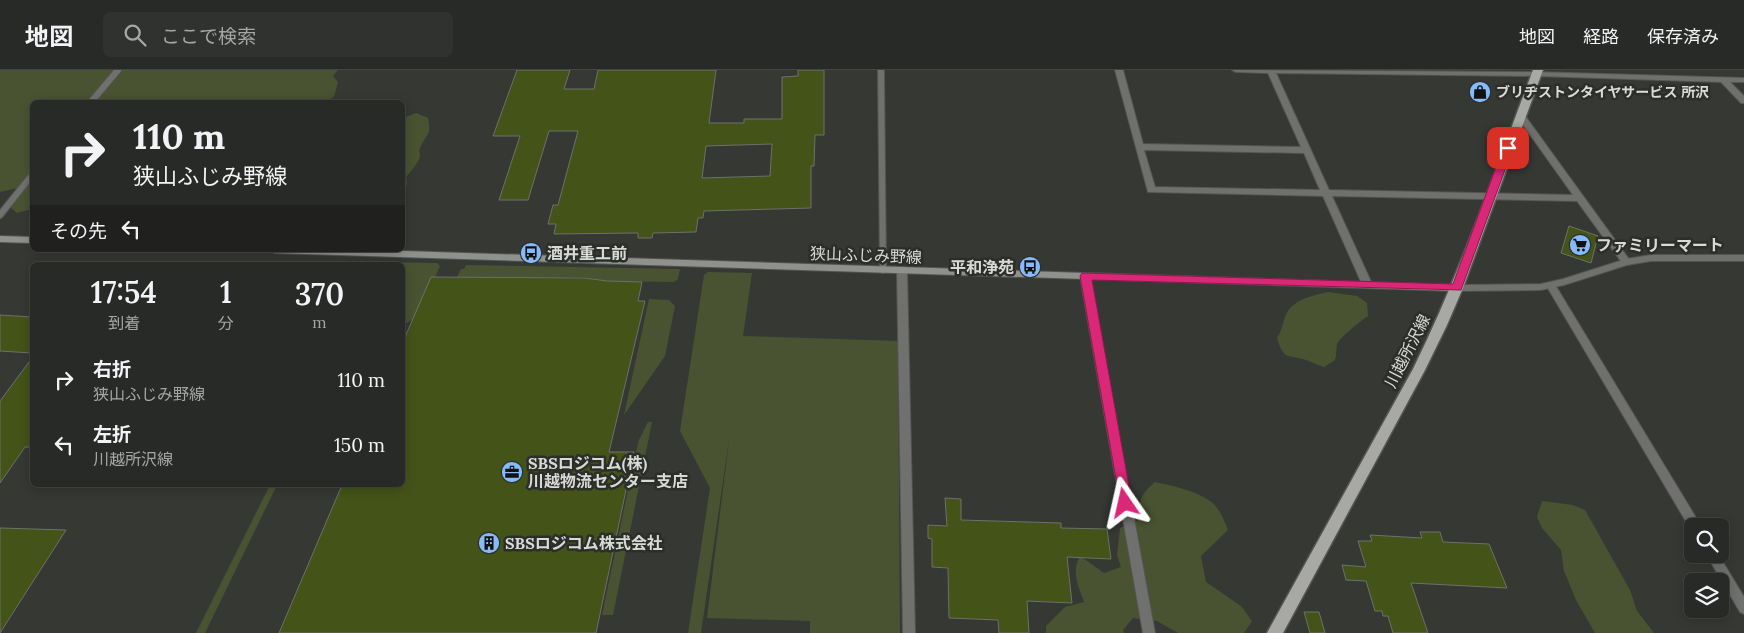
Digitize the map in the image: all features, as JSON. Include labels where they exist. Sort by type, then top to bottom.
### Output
[{"type":"main road","name":"川越所沢線","points":[[1275,633],[1418,370],[1457,288],[1537,72]]},
{"type":"main road","points":[[0,239],[30,240]]},
{"type":"main road","name":"狭山ふじみ野線","points":[[335,252],[1457,288]]},
{"type":"street","points":[[1119,70],[1151,190],[1580,198]]},
{"type":"street","points":[[1236,70],[1537,72],[1744,80]]},
{"type":"street","points":[[1271,71],[1366,284]]},
{"type":"street","points":[[1724,79],[1744,101]]},
{"type":"street","points":[[1520,115],[1626,262]]},
{"type":"street","points":[[1140,147],[1305,150]]},
{"type":"street","points":[[1457,288],[1529,288],[1551,286],[1626,262],[1682,257],[1744,258]]},
{"type":"street","points":[[902,271],[909,633]]},
{"type":"street","points":[[1086,276],[1150,633]]},
{"type":"street","points":[[1551,286],[1690,518]]},
{"type":"street","points":[[1717,563],[1744,608]]},
{"type":"lane","points":[[94,100],[118,70]]},
{"type":"lane","points":[[881,70],[882,270]]},
{"type":"lane","points":[[0,216],[30,178]]},
{"type":"green space","points":[[0,70],[338,70],[333,76],[338,82],[334,97],[327,100],[30,100],[30,210],[17,213],[11,208],[12,196],[17,188],[0,192]]},
{"type":"green space","points":[[416,113],[428,118],[429,132],[420,148],[418,162],[406,177],[405,190],[405,117]]},
{"type":"green space","points":[[405,262],[437,263],[440,266],[418,316],[405,323]]},
{"type":"green space","points":[[466,265],[680,269],[678,279],[674,282],[607,281],[584,277],[457,277],[461,269],[464,269]]},
{"type":"green space","points":[[708,272],[752,273],[743,336],[898,341],[900,633],[810,633],[810,621],[707,618],[730,433],[701,633],[688,633],[710,488],[680,431],[704,275]]},
{"type":"green space","points":[[1328,292],[1357,296],[1367,303],[1368,316],[1339,341],[1335,360],[1324,367],[1284,353],[1277,338],[1287,313],[1296,303]]},
{"type":"green space","points":[[649,299],[669,300],[675,306],[665,356],[624,415]]},
{"type":"green space","points":[[648,422],[652,422],[613,615],[602,615],[635,456],[639,440]]},
{"type":"green space","points":[[1155,482],[1183,489],[1204,497],[1221,514],[1228,530],[1201,556],[1206,582],[1241,606],[1252,621],[1244,633],[1178,633],[1157,621],[1133,618],[1123,630],[1124,633],[1046,633],[1046,626],[1065,607],[1084,602],[1076,573],[1077,562],[1080,556],[1104,573],[1121,567],[1117,555],[1120,528],[1139,520],[1141,498]]},
{"type":"green space","points":[[269,487],[276,487],[205,633],[196,633]]},
{"type":"green space","points":[[1542,501],[1573,505],[1585,510],[1630,590],[1637,611],[1654,633],[1595,633],[1576,600],[1564,571],[1561,550],[1542,528],[1537,517]]},
{"type":"building","points":[[517,70],[570,70],[564,89],[594,89],[598,70],[716,70],[709,123],[744,123],[744,119],[782,119],[782,77],[798,76],[798,70],[824,70],[824,135],[815,135],[814,166],[811,166],[811,208],[704,211],[703,218],[698,218],[696,232],[653,233],[652,238],[638,238],[638,233],[554,234],[556,224],[548,224],[553,205],[558,205],[578,131],[549,131],[528,200],[499,200],[520,136],[493,136]],"holes":[[[772,144],[770,176],[702,178],[706,146]]]},
{"type":"building","name":"ファミリーマート","points":[[1569,226],[1598,236],[1591,263],[1561,253]]},
{"type":"building","name":"SBSロジコム株式会社","points":[[431,277],[585,278],[642,282],[638,301],[645,301],[609,452],[634,452],[596,633],[279,633],[341,487],[405,487],[405,337]]},
{"type":"building","points":[[0,315],[30,317],[30,353],[0,351]]},
{"type":"building","points":[[30,361],[30,447],[25,447],[0,483],[0,401]]},
{"type":"building","points":[[945,498],[961,499],[961,520],[1061,523],[1061,528],[1107,529],[1111,559],[1067,557],[1072,603],[1027,601],[1029,633],[999,633],[998,620],[949,618],[948,568],[932,567],[932,539],[928,538],[928,525],[947,526]]},
{"type":"building","points":[[0,528],[66,530],[0,633]]},
{"type":"building","points":[[1420,532],[1440,532],[1443,542],[1489,544],[1507,588],[1411,583],[1428,633],[1393,633],[1388,616],[1383,616],[1382,611],[1375,611],[1366,581],[1346,580],[1342,565],[1366,567],[1358,541],[1372,541],[1370,535],[1422,538]]},
{"type":"building","points":[[1304,612],[1319,612],[1325,633],[1310,633]]},
{"type":"place","name":"ブリヂストンタイヤサービス 所沢","points":[[1480,92]]},
{"type":"place","name":"ファミリーマート","points":[[1580,245]]},
{"type":"place","name":"酒井重工前","points":[[531,253]]},
{"type":"place","name":"平和浄苑","points":[[1030,267]]},
{"type":"place","name":"SBSロジコム(株) 川越物流センター支店","points":[[512,472]]},
{"type":"place","name":"SBSロジコム株式会社","points":[[489,543]]},
{"type":"route","points":[[1125,503],[1086,276],[1457,288],[1508,148]]}]
